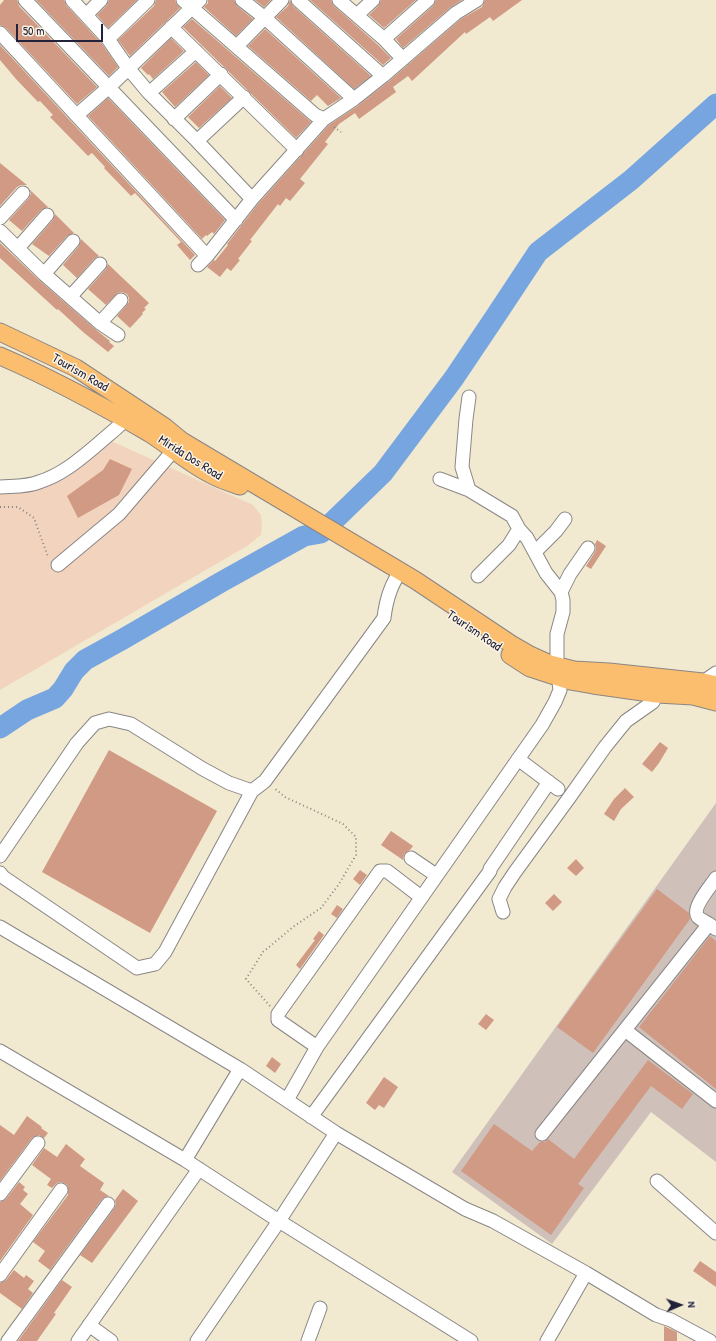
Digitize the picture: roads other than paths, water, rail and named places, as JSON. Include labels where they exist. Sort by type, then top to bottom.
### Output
[{"type":"main road","name":"Tourism Road","points":[[0,332],[76,368],[131,413]]},
{"type":"main road","name":"Tourism Road","points":[[0,356],[131,413],[156,421]]},
{"type":"main road","name":"Mirida Dos Road","points":[[131,413],[162,441],[178,446],[218,464],[258,490]]},
{"type":"main road","name":"Mirida Dos Road","points":[[156,421],[178,446]]},
{"type":"main road","name":"Tourism Road","points":[[258,490],[380,562],[470,629],[530,668],[558,672]]},
{"type":"main road","name":"Tourism Road","points":[[398,574],[464,612],[511,644],[558,672],[594,686],[657,694],[693,696],[716,702]]},
{"type":"main road","points":[[558,672],[574,670],[712,680]]},
{"type":"street","points":[[25,0],[236,220]]},
{"type":"street","points":[[72,0],[108,39],[128,68],[149,93],[197,141],[252,200]]},
{"type":"street","points":[[86,15],[101,0]]},
{"type":"street","points":[[108,39],[148,0]]},
{"type":"street","points":[[242,0],[265,18],[354,99]]},
{"type":"street","points":[[237,46],[282,0]]},
{"type":"street","points":[[298,0],[383,76]]},
{"type":"street","points":[[339,0],[384,39],[403,59]]},
{"type":"street","points":[[357,15],[373,0]]},
{"type":"street","points":[[384,39],[428,0]]},
{"type":"street","points":[[0,33],[77,115],[202,260],[252,200],[324,119],[354,99],[383,76],[456,13],[477,0]]},
{"type":"street","points":[[77,115],[109,87],[171,27],[192,3],[237,46],[315,115],[324,119]]},
{"type":"street","points":[[171,27],[221,74],[297,150]]},
{"type":"street","points":[[149,93],[196,51]]},
{"type":"street","points":[[174,119],[221,74]]},
{"type":"street","points":[[197,141],[244,97]]},
{"type":"street","points":[[0,218],[23,193]]},
{"type":"street","points":[[18,248],[47,215]]},
{"type":"street","points":[[0,231],[44,274],[100,323],[118,335]]},
{"type":"street","points":[[44,274],[73,241]]},
{"type":"street","points":[[70,296],[100,264]]},
{"type":"street","points":[[100,323],[121,300]]},
{"type":"street","points":[[469,490],[462,467],[466,419],[470,397]]},
{"type":"street","points":[[0,487],[29,485],[40,482],[61,472],[80,458],[131,413]]},
{"type":"street","points":[[58,565],[119,514],[178,446]]},
{"type":"street","points":[[440,479],[469,490],[512,516],[519,529],[527,538],[546,573],[561,592]]},
{"type":"street","points":[[535,552],[556,531],[565,519]]},
{"type":"street","points":[[478,576],[509,545],[519,529]]},
{"type":"street","points":[[287,1100],[317,1047],[542,725],[555,702],[560,690],[557,634],[563,612],[561,592],[570,574],[588,548]]},
{"type":"street","points":[[0,873],[3,877],[137,968],[155,964],[165,952],[252,791],[265,782],[384,618],[387,598],[398,574]]},
{"type":"street","points":[[693,696],[712,680]]},
{"type":"street","points":[[503,912],[500,899],[505,887],[515,872],[570,798],[605,747],[626,721],[653,702],[657,694]]},
{"type":"street","points":[[0,856],[77,743],[95,722],[108,719],[131,724],[228,783],[252,791]]},
{"type":"street","points":[[311,1117],[554,785],[518,759]]},
{"type":"street","points":[[411,858],[436,875]]},
{"type":"street","points":[[317,1047],[278,1020],[278,1014],[380,871],[387,871],[421,897]]},
{"type":"street","points":[[542,1134],[625,1030],[713,926],[698,917],[697,912],[698,903],[716,878]]},
{"type":"street","points":[[0,927],[240,1069],[336,1133],[465,1209],[493,1221],[586,1273],[656,1315],[671,1320],[710,1341]]},
{"type":"street","points":[[625,1030],[716,1101]]},
{"type":"street","points":[[0,1051],[185,1160],[279,1221],[471,1341]]},
{"type":"street","points":[[185,1160],[240,1069]]},
{"type":"street","points":[[197,1341],[279,1221],[336,1133]]},
{"type":"street","points":[[0,1194],[38,1143]]},
{"type":"street","points":[[78,1341],[199,1169]]},
{"type":"street","points":[[657,1181],[716,1233]]},
{"type":"street","points":[[0,1275],[61,1190]]},
{"type":"street","points":[[8,1341],[108,1204]]},
{"type":"street","points":[[546,1341],[586,1273]]},
{"type":"street","points":[[308,1341],[320,1308]]},
{"type":"street","points":[[90,1325],[110,1341]]},
{"type":"waterway","points":[[0,728],[27,710],[55,698],[63,689],[74,671],[85,660],[304,536],[321,533],[383,473],[454,378],[538,252],[631,180],[716,104]]}]
